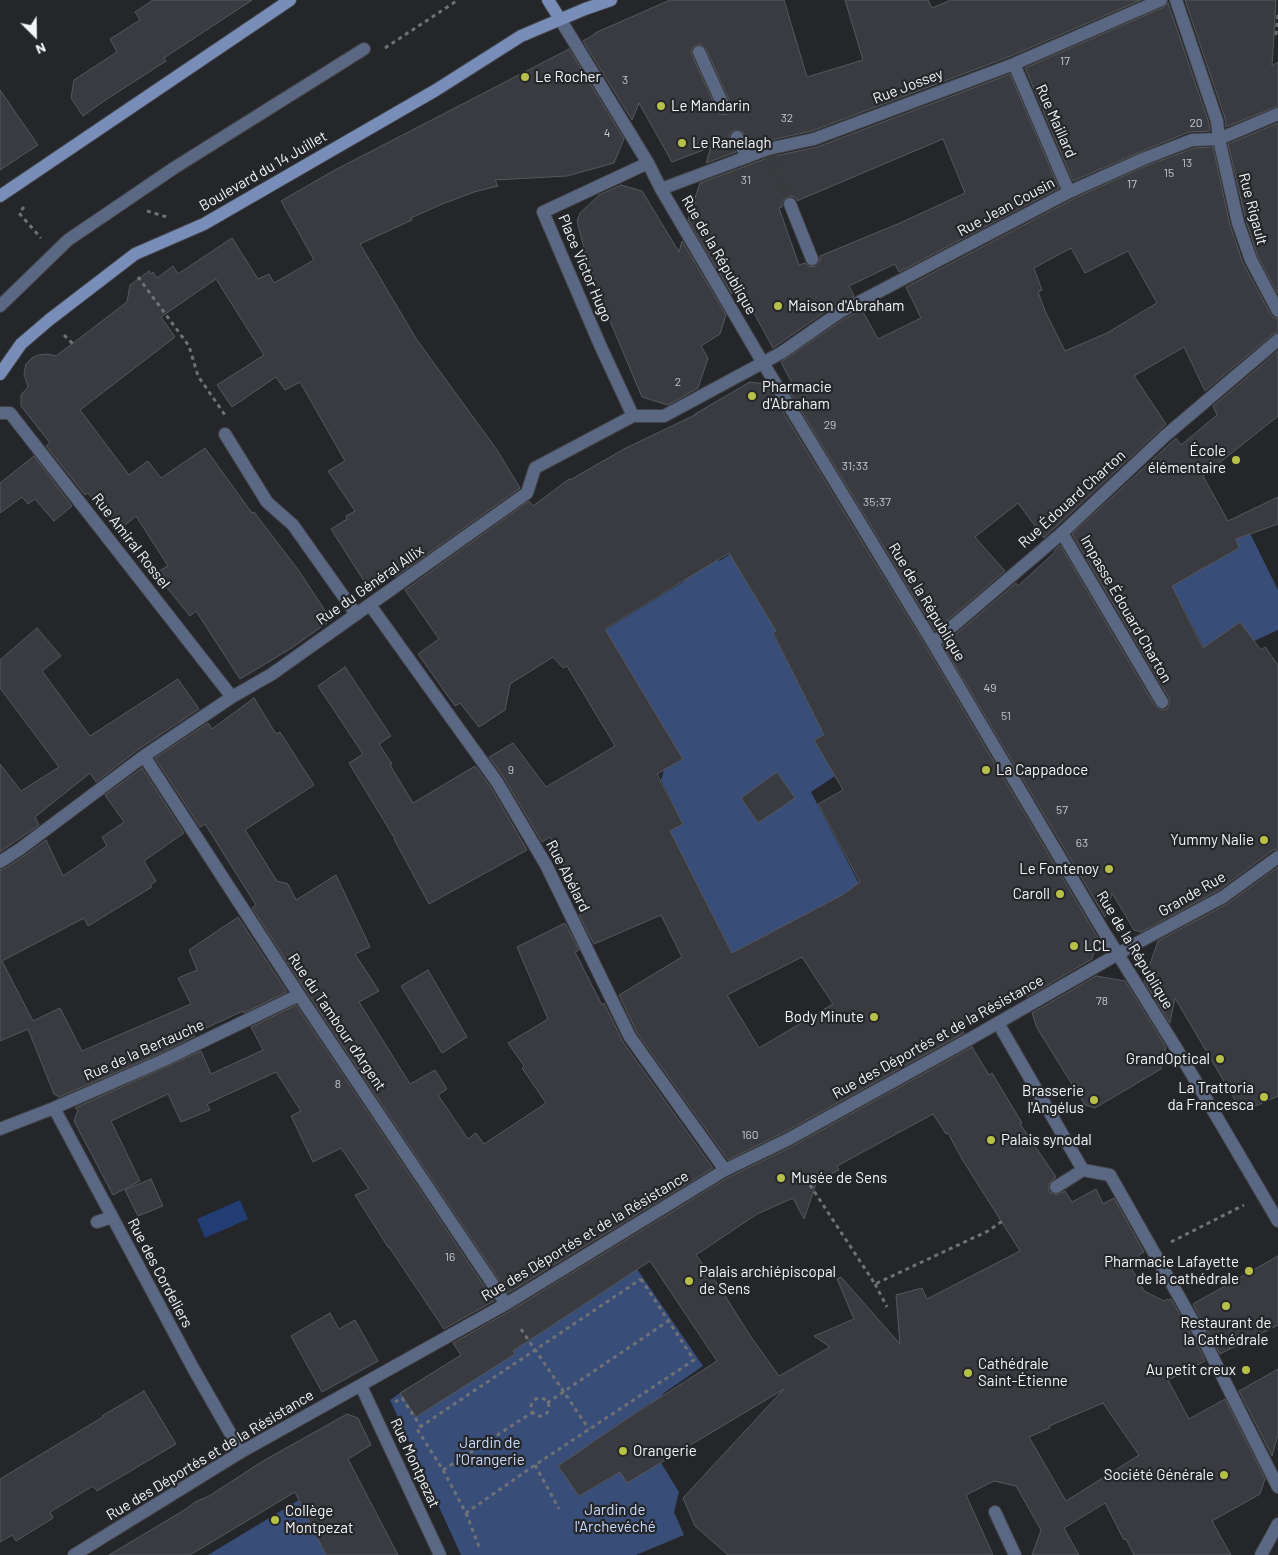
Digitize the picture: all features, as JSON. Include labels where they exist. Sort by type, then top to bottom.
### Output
[{"type":"main road","points":[[0,196],[290,0]]},
{"type":"main road","name":"Rue de la République","points":[[548,0],[560,19]]},
{"type":"main road","name":"Boulevard du 14 Juillet","points":[[0,374],[21,344],[135,254],[204,224],[436,90],[521,36],[610,0]]},
{"type":"street","name":"Rue Jossey","points":[[661,189],[768,149],[814,139],[1014,64],[1161,0]]},
{"type":"street","name":"Rue Rigault","points":[[1176,0],[1217,121],[1219,139],[1244,243],[1278,311]]},
{"type":"street","name":"Rue de la République","points":[[560,19],[648,162],[661,189],[763,363],[1178,1051],[1278,1221]]},
{"type":"street","points":[[0,306],[68,240],[174,168],[364,49]]},
{"type":"street","points":[[699,52],[724,107]]},
{"type":"street","name":"Rue Maillard","points":[[1014,64],[1069,192]]},
{"type":"street","name":"Rue Jean Cousin","points":[[763,363],[781,353],[840,312],[1069,192],[1143,159],[1192,140],[1219,139],[1278,114]]},
{"type":"street","points":[[737,137],[747,157]]},
{"type":"street","name":"Place Victor Hugo","points":[[633,416],[600,345],[543,212],[648,162]]},
{"type":"street","points":[[790,204],[812,259]]},
{"type":"street","name":"Rue Édouard Charton","points":[[933,643],[1062,533],[1165,436],[1278,340]]},
{"type":"street","name":"Rue du Général Allix","points":[[0,862],[144,756],[232,697],[272,674],[527,493],[535,468],[633,416],[664,416],[763,363]]},
{"type":"street","name":"Rue Amiral Rossel","points":[[0,413],[10,413],[232,697]]},
{"type":"street","points":[[225,434],[267,502],[293,525],[356,614]]},
{"type":"street","name":"Impasse Édouard Charton","points":[[1062,533],[1162,702]]},
{"type":"street","name":"Rue Abélard","points":[[370,605],[497,782],[546,865],[630,1037],[725,1170]]},
{"type":"street","name":"Rue du Tambour d'Argent","points":[[144,756],[299,995],[506,1304]]},
{"type":"street","name":"Grande Rue","points":[[1118,954],[1223,897],[1278,857]]},
{"type":"street","name":"Rue des Déportés et de la Résistance","points":[[74,1555],[241,1452],[506,1304],[725,1170],[787,1140],[1118,954]]},
{"type":"street","name":"Rue de la Bertauche","points":[[0,1129],[54,1108],[164,1060],[299,995]]},
{"type":"street","points":[[998,1023],[1083,1170]]},
{"type":"street","name":"Rue des Cordeliers","points":[[54,1108],[193,1368],[241,1452]]},
{"type":"street","points":[[1056,1187],[1083,1170],[1110,1175],[1204,1341],[1278,1487]]},
{"type":"street","points":[[97,1222],[112,1217]]},
{"type":"street","name":"Rue Montpezat","points":[[361,1386],[440,1555]]},
{"type":"street","points":[[994,1512],[1015,1555]]},
{"type":"street","points":[[1262,1555],[1278,1524]]},
{"type":"path","points":[[364,49],[378,53],[458,0]]},
{"type":"path","points":[[1278,15],[1276,34],[1278,38]]},
{"type":"path","points":[[22,203],[25,207],[19,213],[54,252]]},
{"type":"path","points":[[152,294],[189,346],[198,376],[225,415],[219,425],[225,434]]},
{"type":"path","points":[[810,1184],[875,1284],[887,1307]]},
{"type":"path","points":[[1153,1251],[1263,1196]]},
{"type":"path","points":[[875,1284],[988,1230],[1004,1220]]},
{"type":"path","points":[[466,1514],[534,1465],[694,1360],[641,1279],[416,1429],[443,1470],[466,1514],[480,1550]]},
{"type":"path","points":[[548,1403],[668,1321]]},
{"type":"path","points":[[521,1329],[589,1429]]},
{"type":"path","points":[[395,1402],[402,1398],[421,1426]]},
{"type":"path","points":[[537,1399],[543,1399],[548,1403],[549,1408],[545,1415],[540,1416],[533,1412],[532,1406],[537,1399]]},
{"type":"path","points":[[443,1470],[533,1412]]},
{"type":"path","points":[[534,1465],[559,1509]]},
{"type":"green space","points":[[1241,515],[1278,590],[1278,630],[1254,641],[1204,648],[1172,586],[1239,548],[1228,522]]},
{"type":"green space","points":[[712,547],[719,561],[730,554],[776,631],[773,634],[825,734],[814,740],[835,776],[811,792],[861,887],[732,953],[670,831],[683,824],[661,780],[664,770],[605,630],[685,581],[677,561]]},
{"type":"green space","name":"Jardin de l'Orangerie","points":[[635,1266],[703,1366],[664,1393],[653,1408],[650,1403],[558,1466],[579,1496],[620,1472],[661,1463],[679,1492],[674,1512],[684,1535],[636,1555],[461,1555],[390,1400],[400,1393],[416,1416],[514,1354],[500,1330],[539,1334],[617,1283]]},
{"type":"green space","points":[[299,1500],[326,1555],[208,1555]]},
{"type":"shaded area","points":[[240,1200],[248,1219],[205,1238],[197,1219]]},
{"type":"building","points":[[153,0],[252,0],[164,58],[166,61],[83,116],[71,98],[74,80],[117,52],[110,39],[140,20],[135,12]]},
{"type":"building","points":[[670,0],[784,0],[807,77],[863,60],[845,0],[928,0],[932,8],[951,0],[1141,0],[1011,56],[812,131],[766,141],[751,147],[742,131],[734,130],[730,133],[729,137],[736,152],[706,163],[711,147],[672,162],[639,103],[632,120],[583,41],[595,33]],"holes":[[[700,44],[706,49],[731,104],[731,111],[727,115],[720,114],[717,110],[692,55],[693,47]]]},
{"type":"building","points":[[1185,0],[1276,0],[1272,66],[1278,62],[1278,106],[1226,127],[1225,118]]},
{"type":"building","points":[[1168,3],[1209,123],[1210,131],[1189,132],[1073,181],[1025,68],[1164,7]]},
{"type":"building","points":[[569,49],[624,139],[614,163],[567,176],[495,180],[498,186],[474,192],[440,205],[360,244],[417,340],[497,450],[520,488],[395,577],[393,573],[369,589],[331,529],[347,519],[346,516],[355,511],[328,471],[345,461],[300,382],[285,390],[276,377],[232,407],[217,385],[264,355],[216,279],[161,317],[175,337],[80,410],[129,475],[148,461],[161,478],[205,448],[252,513],[254,512],[299,571],[328,615],[318,621],[327,623],[290,649],[240,679],[196,611],[190,616],[155,573],[168,566],[136,516],[119,530],[88,493],[85,495],[46,446],[50,443],[21,406],[21,395],[28,387],[24,374],[26,364],[38,355],[48,354],[56,356],[127,302],[130,285],[149,271],[151,274],[153,272],[157,278],[173,266],[178,274],[232,238],[258,279],[269,274],[274,283],[314,260],[281,201],[333,171]]},
{"type":"building","points":[[1010,74],[1059,188],[899,272],[895,264],[849,286],[854,296],[835,305],[773,348],[736,280],[732,294],[688,220],[693,203],[696,204],[694,201],[700,183],[770,157],[817,147]],"holes":[[[943,139],[965,193],[900,223],[820,256],[820,261],[815,266],[810,267],[805,263],[799,265],[779,208],[782,207],[784,199],[791,196],[795,197],[798,201]]]},
{"type":"building","points":[[0,90],[38,145],[0,170]]},
{"type":"building","points":[[1278,123],[1278,294],[1258,257],[1246,221],[1228,144]]},
{"type":"building","points":[[1213,147],[1230,225],[1243,263],[1271,315],[1278,319],[1278,332],[1273,334],[1205,391],[1184,347],[1134,376],[1166,424],[1044,538],[1018,503],[975,537],[1005,571],[935,631],[786,386],[794,387],[781,362],[844,319],[862,310],[878,339],[921,318],[906,287],[1073,199],[1146,166],[1194,148]],"holes":[[[1071,248],[1085,273],[1128,251],[1157,303],[1107,333],[1065,351],[1038,292],[1042,290],[1034,268]]]},
{"type":"building","points":[[621,185],[642,191],[679,252],[682,241],[726,315],[720,334],[701,346],[708,358],[698,388],[668,405],[642,397],[605,309],[587,260],[577,221],[580,213],[599,195]]},
{"type":"building","points":[[1278,351],[1278,416],[1203,476],[1228,521],[1278,497],[1278,524],[1236,539],[1239,548],[1172,586],[1203,648],[1240,622],[1261,650],[1265,647],[1278,665],[1278,849],[1273,850],[1219,890],[1141,932],[1134,930],[1112,893],[1105,917],[943,645],[1016,583],[1018,586],[1055,552],[1060,545],[1155,706],[1162,710],[1167,709],[1170,702],[1169,698],[1072,534],[1176,438],[1181,445],[1217,415],[1213,406]]},
{"type":"building","points":[[750,382],[766,384],[926,647],[1098,938],[1092,959],[1027,997],[1025,993],[1007,1003],[958,1023],[964,1033],[783,1133],[728,1160],[637,1033],[619,995],[682,957],[661,915],[594,944],[579,915],[585,912],[550,837],[542,842],[504,778],[489,757],[513,743],[546,787],[615,746],[567,666],[563,668],[553,657],[510,684],[505,710],[479,727],[460,703],[455,706],[418,654],[439,639],[405,590],[529,501],[533,506],[569,479],[624,449],[697,414],[695,414]],"holes":[[[729,553],[776,631],[773,633],[824,735],[814,740],[843,790],[818,804],[860,882],[844,894],[732,953],[670,831],[683,824],[657,774],[683,759],[605,629]],[[802,957],[833,1004],[759,1048],[727,995]]]},
{"type":"building","points":[[34,456],[72,506],[54,521],[35,499],[28,504],[22,497],[0,513],[0,483]]},
{"type":"building","points":[[37,628],[61,656],[42,671],[90,736],[178,679],[199,709],[139,749],[96,782],[90,773],[35,817],[39,825],[0,852],[0,764],[21,791],[59,767],[0,688],[0,660]]},
{"type":"building","points":[[345,667],[391,736],[379,744],[413,803],[475,766],[490,786],[527,850],[429,904],[395,839],[349,763],[363,754],[318,686]]},
{"type":"building","points":[[254,698],[276,734],[280,732],[314,785],[245,830],[277,881],[288,884],[296,900],[336,875],[370,947],[355,954],[379,991],[359,1002],[410,1084],[435,1070],[447,1089],[438,1095],[468,1139],[476,1133],[484,1144],[546,1103],[522,1068],[524,1066],[508,1043],[548,1019],[517,947],[565,923],[579,950],[575,952],[602,1005],[604,1003],[623,1042],[713,1168],[508,1293],[252,908],[256,905],[205,824],[200,827],[155,758],[208,723],[212,729]]},
{"type":"building","points":[[142,768],[184,833],[144,861],[156,881],[150,885],[152,887],[88,926],[84,918],[2,961],[33,1021],[60,1008],[82,1051],[191,1004],[178,978],[197,970],[189,950],[238,917],[287,992],[244,1013],[243,1011],[193,1034],[195,1036],[161,1053],[59,1097],[54,1094],[28,1029],[0,1041],[0,870],[46,840],[63,876],[107,846],[102,837],[124,822],[105,795]]},
{"type":"building","points":[[777,772],[795,798],[758,823],[741,798]]},
{"type":"building","points":[[1278,867],[1278,1096],[1242,1112],[1175,998],[1170,1023],[1144,981],[1158,941],[1227,904]]},
{"type":"building","points":[[428,970],[467,1037],[442,1053],[401,986]]},
{"type":"building","points":[[1096,976],[1125,981],[1166,1047],[1161,1069],[1095,1108],[1085,1105],[1037,1028],[1032,1013]]},
{"type":"building","points":[[296,1005],[494,1301],[444,1329],[355,1195],[369,1189],[341,1148],[313,1162],[291,1116],[301,1111],[276,1072],[207,1104],[210,1110],[181,1122],[168,1094],[111,1121],[140,1181],[113,1195],[74,1121],[78,1110],[75,1108],[201,1051],[211,1074],[263,1050],[251,1027]]},
{"type":"building","points":[[972,1047],[989,1075],[992,1073],[1022,1123],[1020,1124],[1056,1177],[1049,1184],[1049,1192],[1057,1195],[1065,1191],[1072,1202],[1096,1189],[1103,1204],[1114,1198],[1144,1252],[1139,1257],[1128,1262],[1144,1291],[1164,1301],[1171,1299],[1205,1361],[1168,1380],[1189,1419],[1225,1399],[1265,1479],[1260,1494],[1212,1521],[1231,1555],[1134,1555],[1105,1503],[1064,1528],[1079,1555],[1032,1555],[1041,1530],[1016,1486],[994,1481],[966,1495],[993,1555],[728,1555],[695,1526],[683,1498],[784,1389],[627,1483],[620,1472],[579,1496],[558,1466],[717,1361],[650,1261],[513,1351],[515,1354],[416,1417],[400,1393],[461,1355],[453,1343],[510,1311],[729,1177],[791,1147]],"holes":[[[933,1114],[946,1134],[948,1133],[962,1159],[1020,1251],[927,1299],[922,1288],[896,1295],[900,1344],[841,1277],[837,1279],[854,1319],[814,1336],[830,1347],[779,1376],[696,1255],[757,1214],[793,1198],[804,1219],[817,1181],[839,1170],[837,1166]],[[1103,1403],[1139,1455],[1066,1501],[1029,1437],[1050,1428],[1049,1426]]]},
{"type":"building","points":[[151,1179],[163,1206],[138,1216],[125,1190]]},
{"type":"building","points":[[1278,1256],[1278,1325],[1220,1354],[1193,1304]]},
{"type":"building","points":[[330,1313],[339,1329],[355,1320],[378,1361],[322,1392],[291,1336]]},
{"type":"building","points":[[1278,1369],[1278,1435],[1272,1456],[1239,1391]]},
{"type":"building","points":[[144,1391],[176,1444],[97,1491],[93,1486],[50,1512],[53,1518],[16,1541],[12,1535],[0,1542],[0,1479]]},
{"type":"building","name":"Collège Montpezat","points":[[347,1414],[358,1418],[371,1445],[348,1459],[398,1555],[326,1555],[295,1492],[190,1555],[109,1555],[195,1502],[209,1496],[263,1461]]},
{"type":"tunnel","points":[[768,149],[790,204]]},
{"type":"place","name":"Le Rocher","points":[[525,77]]},
{"type":"place","name":"Le Mandarin","points":[[661,106]]},
{"type":"place","name":"Le Ranelagh","points":[[682,143]]},
{"type":"place","name":"Maison d'Abraham","points":[[778,306]]},
{"type":"place","name":"Pharmacie d'Abraham","points":[[752,396]]},
{"type":"place","name":"École élémentaire","points":[[1236,460]]},
{"type":"place","name":"La Cappadoce","points":[[986,770]]},
{"type":"place","name":"Yummy Nalie","points":[[1264,840]]},
{"type":"place","name":"Le Fontenoy","points":[[1109,869]]},
{"type":"place","name":"Caroll","points":[[1060,894]]},
{"type":"place","name":"LCL","points":[[1074,946]]},
{"type":"place","name":"Body Minute","points":[[874,1017]]},
{"type":"place","name":"GrandOptical","points":[[1220,1059]]},
{"type":"place","name":"La Trattoria da Francesca","points":[[1264,1097]]},
{"type":"place","name":"Brasserie l'Angélus","points":[[1094,1100]]},
{"type":"place","name":"Palais synodal","points":[[991,1140]]},
{"type":"place","name":"Musée de Sens","points":[[781,1178]]},
{"type":"place","name":"Pharmacie Lafayette de la cathédrale","points":[[1249,1271]]},
{"type":"place","name":"Palais archiépiscopal de Sens","points":[[689,1281]]},
{"type":"place","name":"Restaurant de la Cathédrale","points":[[1226,1306]]},
{"type":"place","name":"Au petit creux","points":[[1246,1370]]},
{"type":"place","name":"Cathédrale Saint-Étienne","points":[[968,1373]]},
{"type":"place","name":"Orangerie","points":[[623,1451]]},
{"type":"place","name":"Société Générale","points":[[1224,1475]]},
{"type":"place","name":"Collège Montpezat","points":[[275,1520]]},
{"type":"park label","name":"Jardin de l'Archevéché","points":[[615,1518]]}]
